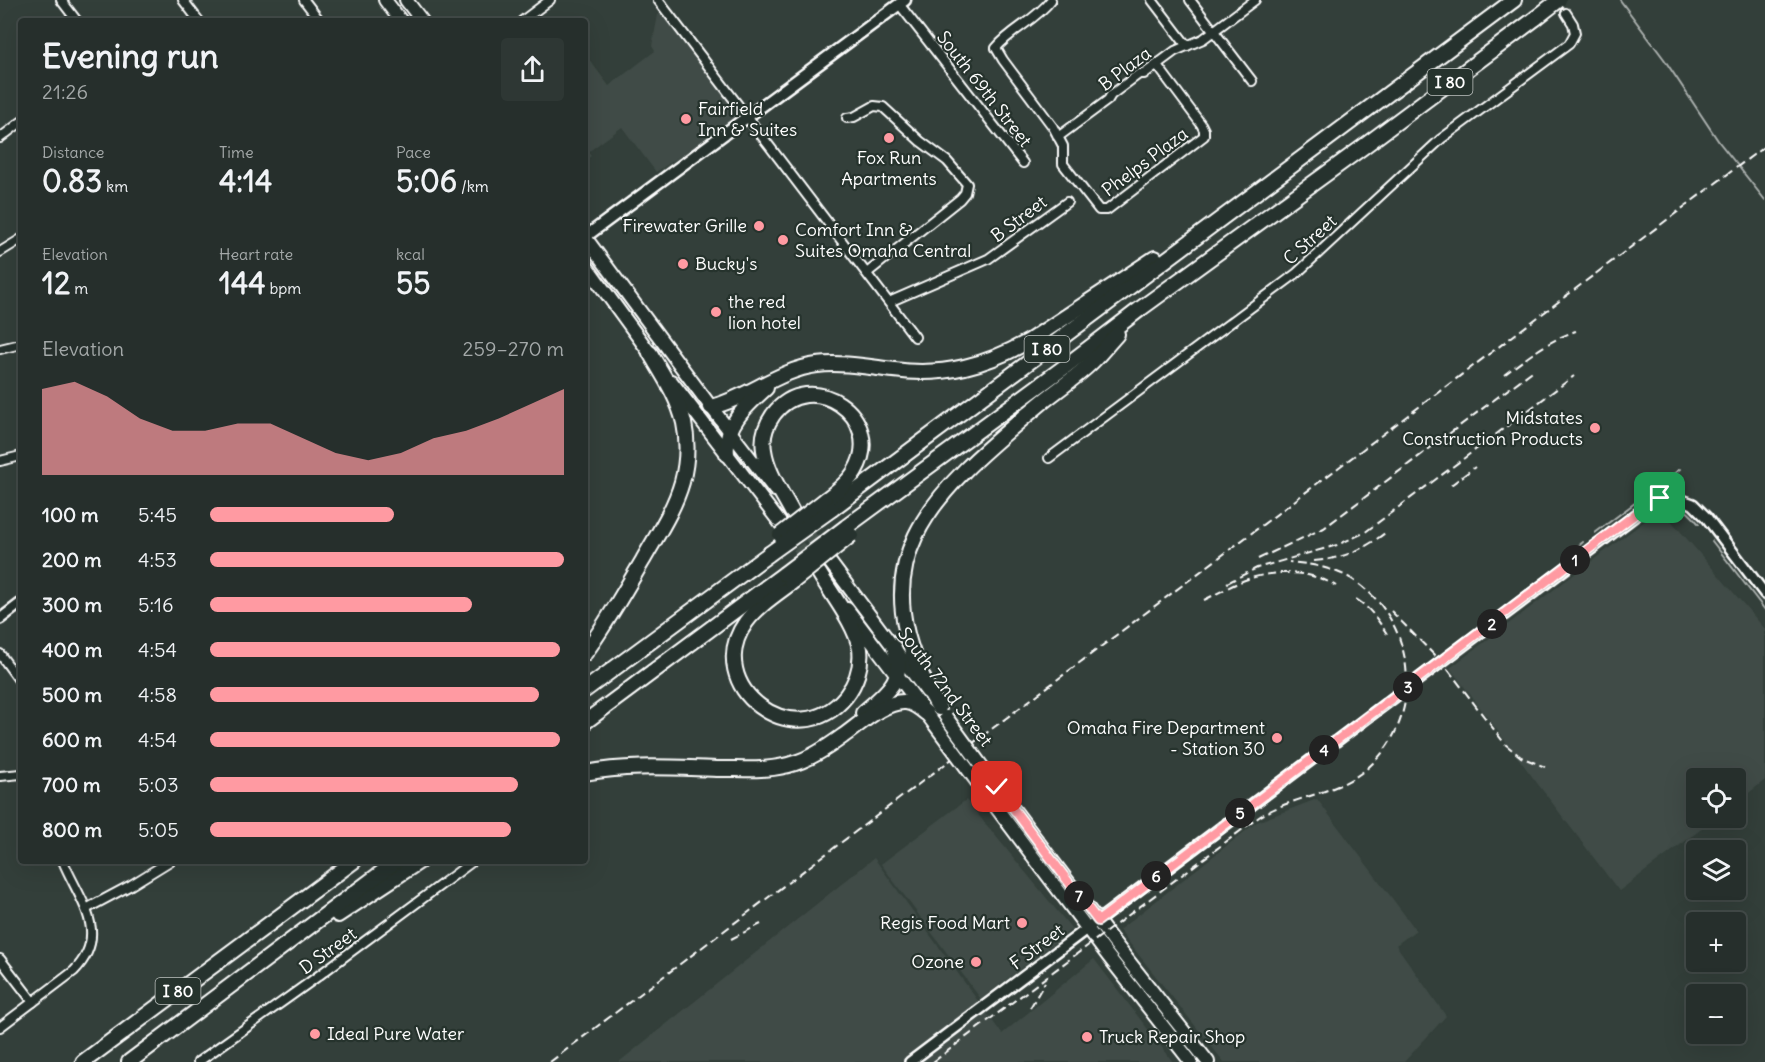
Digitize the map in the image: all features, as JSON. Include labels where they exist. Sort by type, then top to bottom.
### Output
[{"type":"highway","name":"I 80","points":[[588,688],[829,504],[1262,189],[1514,0]]},
{"type":"highway","name":"I 80","points":[[588,720],[787,578],[990,421],[1559,0]]},
{"type":"highway","points":[[711,407],[724,404],[782,376],[804,368],[827,364],[907,372],[937,371],[970,367],[996,358],[1029,341],[1262,189]]},
{"type":"highway","points":[[937,713],[913,657],[902,608],[902,584],[906,559],[920,525],[935,502],[973,463],[1022,419],[1091,363],[1140,309]]},
{"type":"highway","points":[[588,649],[607,623],[657,536],[676,497],[685,468],[686,438],[680,408],[650,353]]},
{"type":"highway","points":[[728,454],[729,431],[744,410],[782,376]]},
{"type":"highway","points":[[793,513],[770,470],[763,441],[768,423],[774,414],[785,403],[801,396],[817,395],[837,401],[853,416],[860,430],[862,447],[856,467],[829,504]]},
{"type":"highway","points":[[787,578],[747,620],[736,644],[735,665],[742,686],[754,703],[772,715],[799,720],[820,715],[839,703],[850,691],[859,665],[860,650],[855,635],[818,572]]},
{"type":"highway","points":[[805,759],[861,715],[885,692],[899,669],[899,657],[894,648]]},
{"type":"highway","points":[[588,773],[640,767],[763,769],[785,766],[823,750],[890,705],[910,703],[937,713]]},
{"type":"highway","points":[[273,921],[343,864]]},
{"type":"highway","name":"I 80","points":[[83,1062],[350,864]]},
{"type":"highway","name":"I 80","points":[[129,1062],[393,864]]},
{"type":"highway","points":[[246,975],[415,864]]},
{"type":"main road","points":[[386,0],[399,18]]},
{"type":"main road","points":[[406,0],[420,18]]},
{"type":"main road","points":[[588,235],[902,2]]},
{"type":"main road","points":[[588,241],[793,513]]},
{"type":"main road","points":[[588,268],[781,524]]},
{"type":"main road","name":"South 72nd Street","points":[[829,561],[894,648],[937,713],[997,787],[1191,1062]]},
{"type":"main road","name":"South 72nd Street","points":[[818,572],[897,675],[937,713]]},
{"type":"main road","name":"South 72nd Street","points":[[937,713],[935,725],[986,794],[1208,1062]]},
{"type":"street","points":[[62,0],[75,18]]},
{"type":"street","points":[[183,0],[197,18]]},
{"type":"street","points":[[304,0],[318,18]]},
{"type":"street","points":[[525,18],[539,3],[550,0]]},
{"type":"street","points":[[658,0],[915,337]]},
{"type":"street","points":[[1051,0],[1042,11],[1003,40],[996,48],[1058,137]]},
{"type":"street","points":[[1152,0],[1187,46]]},
{"type":"street","points":[[1190,0],[1252,81]]},
{"type":"street","points":[[1213,31],[1255,0]]},
{"type":"street","name":"South 69th Street","points":[[902,2],[1023,163]]},
{"type":"street","name":"C Street","points":[[1049,458],[1297,273],[1441,139],[1569,44],[1574,36],[1574,29],[1566,13]]},
{"type":"street","name":"B Plaza","points":[[1058,137],[1108,100],[1110,95],[1138,74],[1144,74],[1175,51],[1203,39],[1213,31]]},
{"type":"street","name":"Phelps Plaza","points":[[1058,137],[1063,146],[1063,164],[1096,207],[1101,211],[1107,210],[1121,200],[1202,138],[1204,133],[1201,124],[1157,64]]},
{"type":"street","points":[[848,118],[866,109],[883,107],[937,153],[967,184],[965,193],[960,199],[867,273]]},
{"type":"street","points":[[0,138],[18,124]]},
{"type":"street","name":"B Street","points":[[889,303],[988,259],[1066,202]]},
{"type":"street","points":[[0,252],[18,241]]},
{"type":"street","points":[[0,350],[18,346]]},
{"type":"street","points":[[0,461],[18,457]]},
{"type":"street","name":"F Street","points":[[910,1062],[1650,503],[1660,498],[1674,496],[1699,508],[1765,594]]},
{"type":"street","points":[[0,619],[18,605]]},
{"type":"street","points":[[0,654],[18,678]]},
{"type":"street","points":[[0,777],[18,774]]},
{"type":"street","points":[[0,1027],[74,971],[86,956],[92,938],[91,927],[86,909],[64,864]]},
{"type":"street","points":[[86,909],[165,864]]},
{"type":"street","name":"D Street","points":[[198,1062],[293,995],[469,864]]},
{"type":"street","points":[[0,959],[33,1002]]},
{"type":"shaded area","points":[[663,11],[736,111],[736,118],[656,172],[622,127],[588,152],[588,58],[609,86],[655,51],[652,46],[658,15]]},
{"type":"shaded area","points":[[1661,509],[1765,629],[1765,780],[1746,795],[1746,768],[1686,768],[1686,828],[1703,828],[1619,891],[1450,668]]},
{"type":"shaded area","points":[[1317,799],[1416,930],[1396,945],[1446,1016],[1404,1062],[1224,1062],[1119,930],[1257,822]]},
{"type":"shaded area","points":[[966,800],[1072,929],[981,999],[881,864]]},
{"type":"shaded area","points":[[874,858],[1002,1034],[1094,959],[1173,1062],[619,1062]]},
{"type":"waterway","points":[[1620,0],[1664,59],[1719,142],[1765,200]]},
{"type":"waterway","points":[[1595,533],[1680,469]]},
{"type":"waterway","points":[[1654,511],[1661,507],[1674,505],[1684,509],[1699,524]]},
{"type":"waterway","points":[[1712,541],[1765,610]]},
{"type":"waterway","points":[[1576,548],[1583,542]]},
{"type":"tunnel","points":[[799,522],[823,553]]},
{"type":"tunnel","points":[[787,532],[811,563]]},
{"type":"railway","points":[[550,1062],[1765,146]]},
{"type":"railway","points":[[1504,375],[1547,344],[1576,331]]},
{"type":"railway","points":[[1258,559],[1324,528],[1535,369]]},
{"type":"railway","points":[[1227,583],[1257,568],[1337,545],[1364,533],[1574,376]]},
{"type":"railway","points":[[1451,485],[1475,467]]},
{"type":"railway","points":[[1314,561],[1352,553],[1385,533]]},
{"type":"railway","points":[[933,1062],[1259,817],[1288,803],[1347,782],[1373,763],[1390,741],[1401,717],[1406,691],[1406,665],[1400,639],[1388,615],[1372,595],[1350,578],[1320,567],[1289,562]]},
{"type":"railway","points":[[1204,600],[1242,581],[1269,574],[1304,574],[1336,586]]},
{"type":"railway","points":[[1356,599],[1370,610],[1387,634]]},
{"type":"railway","points":[[1391,611],[1446,667],[1505,744],[1521,757],[1545,767]]},
{"type":"railway","points":[[731,939],[761,924]]},
{"type":"railway","points":[[1030,1008],[1045,982]]},
{"type":"place","name":"Fairfield Inn & Suites","points":[[686,119]]},
{"type":"place","name":"Fox Run Apartments","points":[[889,138]]},
{"type":"place","name":"Firewater Grille","points":[[759,226]]},
{"type":"place","name":"Comfort Inn & Suites Omaha Central","points":[[783,240]]},
{"type":"place","name":"Bucky's","points":[[683,264]]},
{"type":"place","name":"the red lion hotel","points":[[716,312]]},
{"type":"place","name":"Midstates Construction Products","points":[[1595,428]]},
{"type":"place","name":"Omaha Fire Department - Station 30","points":[[1277,738]]},
{"type":"place","name":"Regis Food Mart","points":[[1022,923]]},
{"type":"place","name":"Ozone","points":[[976,962]]},
{"type":"place","name":"Ideal Pure Water","points":[[315,1034]]},
{"type":"place","name":"Truck Repair Shop","points":[[1087,1037]]},
{"type":"route","points":[[997,787],[1098,921],[1650,503],[1660,498]]}]
